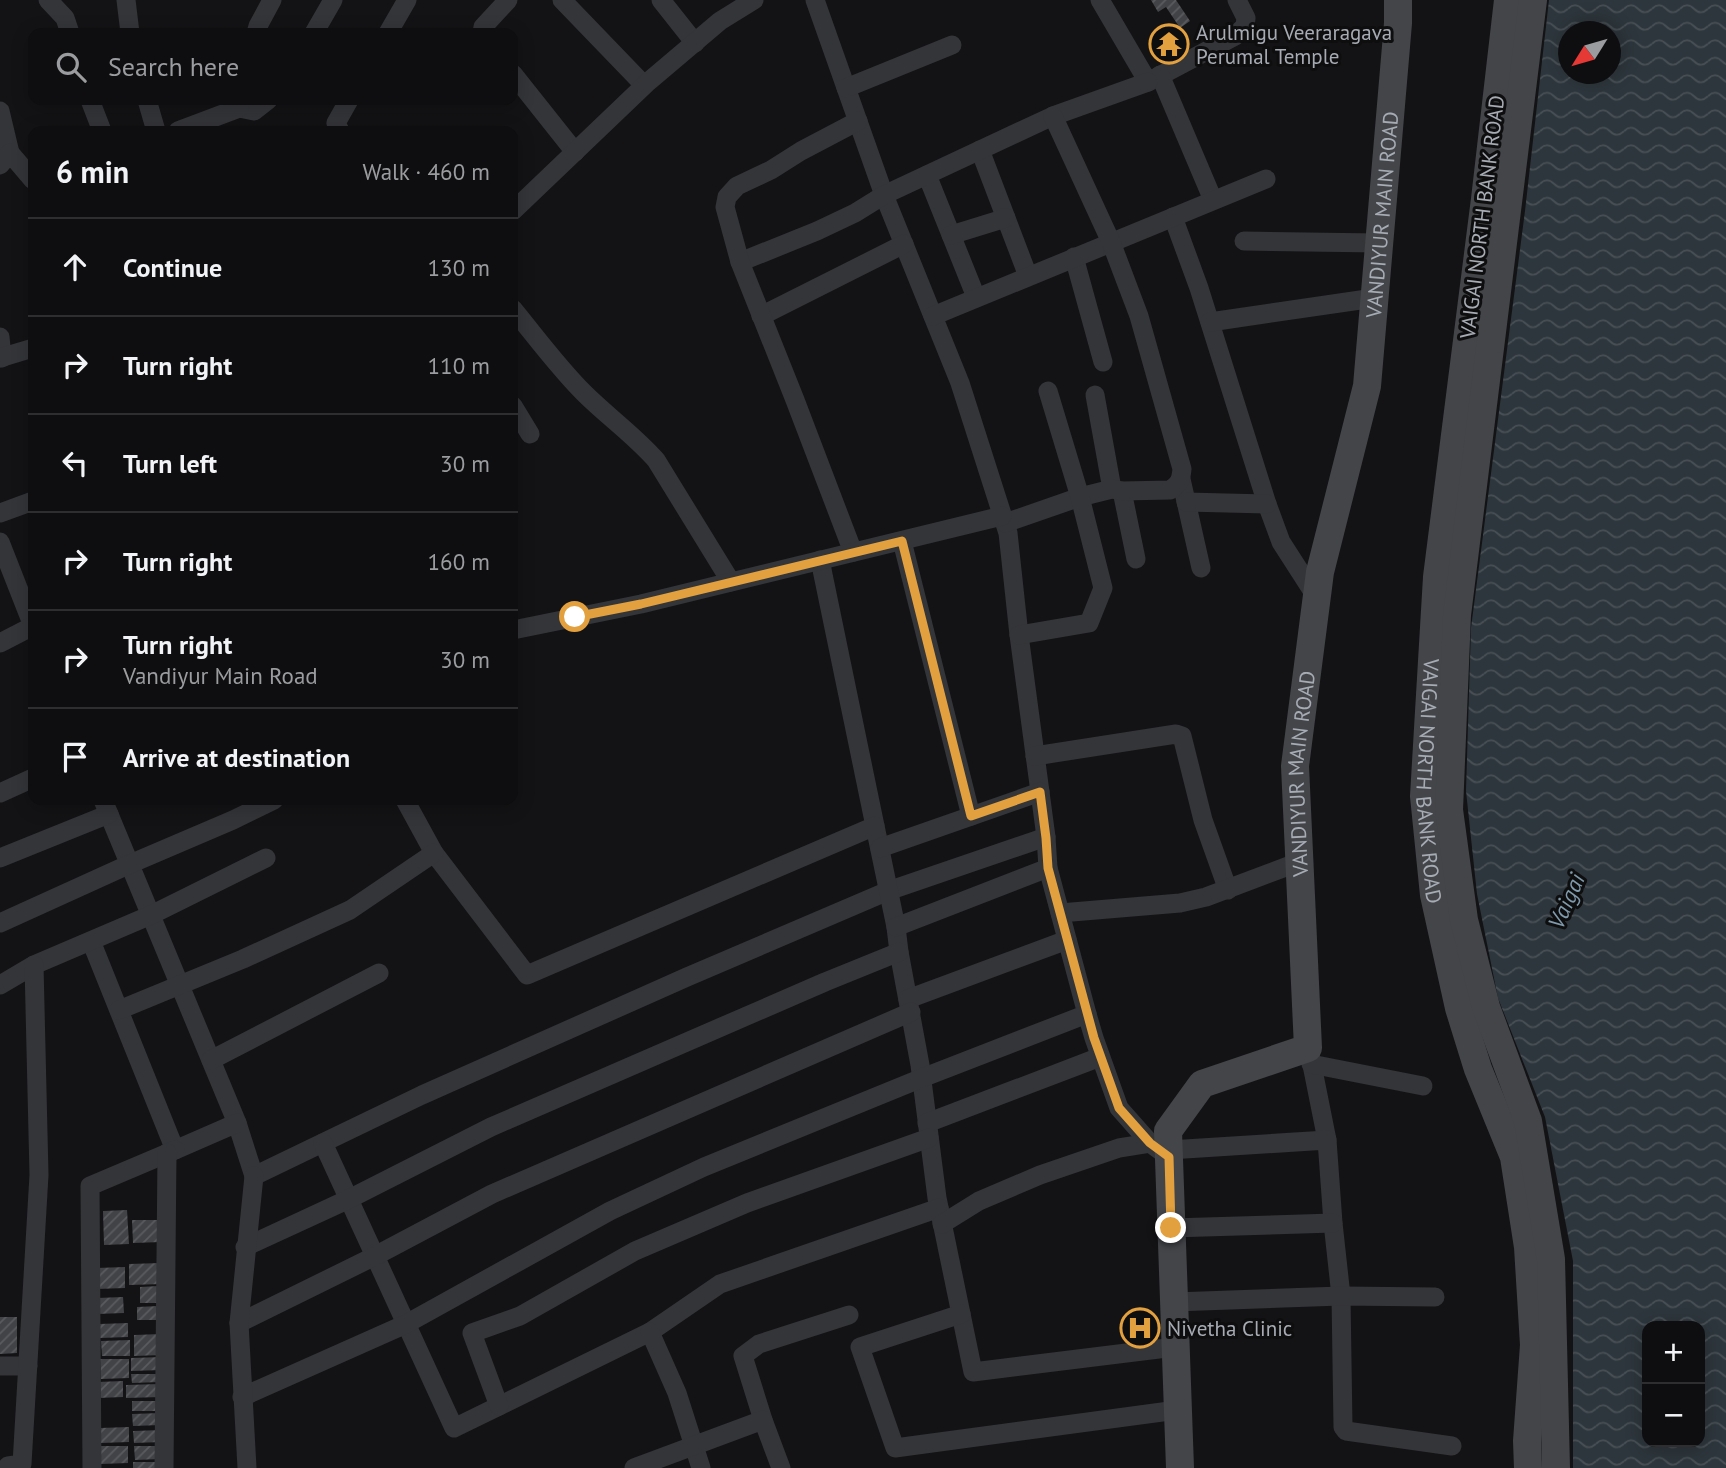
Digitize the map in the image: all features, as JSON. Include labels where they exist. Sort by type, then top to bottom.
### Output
[{"type":"street","points":[[48,0],[65,18],[68,28]]},
{"type":"street","points":[[126,0],[129,28]]},
{"type":"street","points":[[258,28],[272,0]]},
{"type":"street","points":[[317,28],[333,0]]},
{"type":"street","points":[[391,28],[407,0]]},
{"type":"street","points":[[483,28],[508,0]]},
{"type":"street","points":[[562,0],[644,86]]},
{"type":"street","points":[[661,0],[695,43]]},
{"type":"street","points":[[518,206],[644,86],[720,21],[754,0]]},
{"type":"street","points":[[815,0],[884,195],[960,383],[1008,533],[1018,635],[1048,868],[1087,1014],[1119,1108],[1162,1150]]},
{"type":"street","points":[[1100,0],[1154,79],[1213,200]]},
{"type":"street","points":[[740,262],[817,231],[855,213],[884,195],[1053,116],[1154,79],[1235,36],[1245,26],[1246,18],[1237,0]]},
{"type":"street","name":"VANDIYUR MAIN ROAD","points":[[1310,1056],[1295,766],[1320,572],[1367,386],[1398,0]]},
{"type":"street","name":"VAIGAI NORTH BANK ROAD","points":[[1508,0],[1437,577],[1424,796],[1434,895],[1457,996],[1478,1069],[1514,1157],[1528,1247],[1534,1345],[1527,1441],[1528,1468]]},
{"type":"street","name":"VAIGAI NORTH BANK ROAD","points":[[1533,0],[1457,615],[1449,810],[1464,920],[1486,1007],[1528,1121],[1551,1259],[1556,1468]]},
{"type":"street","points":[[846,88],[952,45]]},
{"type":"street","points":[[518,80],[575,152]]},
{"type":"street","points":[[92,105],[100,126]]},
{"type":"street","points":[[148,105],[155,126]]},
{"type":"street","points":[[189,126],[238,105]]},
{"type":"street","points":[[242,105],[254,111],[262,105]]},
{"type":"street","points":[[337,126],[335,123],[346,105]]},
{"type":"street","points":[[0,111],[5,159],[28,176]]},
{"type":"street","points":[[1053,116],[1111,242],[1139,316],[1182,469],[1181,479],[1201,568]]},
{"type":"street","points":[[853,552],[740,262],[725,207],[727,197],[737,186],[858,121]]},
{"type":"street","points":[[979,150],[1028,276]]},
{"type":"street","points":[[927,175],[976,297]]},
{"type":"street","points":[[933,316],[1266,179]]},
{"type":"street","points":[[1174,217],[1281,542],[1317,598]]},
{"type":"street","points":[[951,235],[1006,218]]},
{"type":"street","points":[[1244,241],[1379,243]]},
{"type":"street","points":[[761,316],[904,244]]},
{"type":"street","points":[[1074,257],[1103,362]]},
{"type":"street","points":[[1210,322],[1374,298]]},
{"type":"street","points":[[518,315],[564,372],[656,460],[731,582]]},
{"type":"street","points":[[0,337],[1,358],[28,350]]},
{"type":"street","points":[[1018,635],[1089,623],[1103,589],[1080,497],[1048,391]]},
{"type":"street","points":[[1095,395],[1136,559]]},
{"type":"street","points":[[518,414],[530,434]]},
{"type":"street","points":[[518,629],[641,604],[853,552],[1003,519],[1080,497],[1117,490],[1170,489],[1177,486],[1181,479]]},
{"type":"street","points":[[1186,502],[1267,504]]},
{"type":"street","points":[[0,513],[28,503]]},
{"type":"street","points":[[902,541],[971,816]]},
{"type":"street","points":[[0,542],[28,613]]},
{"type":"street","points":[[820,560],[896,927],[922,1078],[940,1216],[973,1372],[1175,1347]]},
{"type":"street","points":[[0,643],[28,629]]},
{"type":"street","points":[[1035,756],[1176,734],[1182,736],[1203,820],[1228,890]]},
{"type":"street","points":[[0,793],[28,780]]},
{"type":"street","points":[[880,848],[1040,792]]},
{"type":"street","points":[[0,923],[264,805]]},
{"type":"street","points":[[408,805],[434,853],[527,975],[875,826]]},
{"type":"street","points":[[0,858],[106,807],[237,1123],[254,1176],[239,1323],[247,1468]]},
{"type":"street","points":[[254,1176],[422,1095],[888,891],[1046,838]]},
{"type":"street","points":[[119,1010],[243,959],[350,910],[434,853]]},
{"type":"street","points":[[0,985],[34,965],[151,915],[266,858]]},
{"type":"street","points":[[1060,913],[1180,903],[1228,890],[1299,862]]},
{"type":"street","points":[[896,927],[1048,868]]},
{"type":"street","points":[[239,1323],[492,1194],[909,1005],[1067,940]]},
{"type":"street","points":[[91,941],[171,1152],[164,1468]]},
{"type":"street","points":[[245,1247],[349,1199],[491,1127],[900,952]]},
{"type":"street","points":[[8,1468],[22,1464],[39,1175],[34,965]]},
{"type":"street","points":[[211,1060],[379,972]]},
{"type":"street","points":[[243,1398],[406,1324],[610,1211],[704,1167],[1087,1014]]},
{"type":"street","points":[[1186,1467],[1177,1410],[1171,1228],[1162,1150],[1168,1131],[1202,1084],[1310,1056],[1423,1086]]},
{"type":"street","points":[[1310,1056],[1327,1140],[1341,1296],[1343,1427],[1346,1431],[1452,1446]]},
{"type":"street","points":[[499,1406],[472,1333],[520,1316],[635,1251],[685,1229],[928,1131],[1100,1057]]},
{"type":"street","points":[[92,1468],[90,1186],[237,1123]]},
{"type":"street","points":[[323,1143],[454,1428],[650,1332],[720,1284],[940,1216],[1040,1175],[1119,1148],[1162,1150],[1327,1140]]},
{"type":"street","points":[[1171,1228],[1333,1223]]},
{"type":"street","points":[[1174,1302],[1341,1296],[1435,1297]]},
{"type":"street","points":[[961,1314],[860,1347],[895,1448],[1177,1410]]},
{"type":"street","points":[[781,1468],[743,1356],[759,1344],[849,1315]]},
{"type":"street","points":[[650,1332],[677,1393],[701,1468]]},
{"type":"street","points":[[0,1366],[28,1366]]},
{"type":"street","points":[[634,1468],[763,1420]]},
{"type":"water","name":"Vaigai","points":[[1549,0],[1726,0],[1726,1468],[1573,1468],[1573,1261],[1545,1117],[1498,998],[1477,894],[1466,791],[1471,628],[1525,211]]},
{"type":"building","points":[[1151,0],[1176,0],[1190,21],[1180,28],[1166,7],[1158,12]]},
{"type":"building","points":[[127,1210],[129,1244],[104,1245],[103,1211]]},
{"type":"building","points":[[132,1220],[160,1220],[161,1242],[133,1243]]},
{"type":"building","points":[[161,1263],[162,1284],[129,1285],[129,1264]]},
{"type":"building","points":[[125,1267],[125,1288],[97,1289],[96,1268]]},
{"type":"building","points":[[159,1286],[159,1303],[140,1303],[140,1287]]},
{"type":"building","points":[[123,1297],[124,1313],[97,1314],[97,1298]]},
{"type":"building","points":[[159,1306],[160,1320],[137,1320],[137,1307]]},
{"type":"building","points":[[0,1317],[17,1317],[17,1353],[0,1354]]},
{"type":"building","points":[[1156,1317],[1158,1343],[1135,1345],[1133,1319]]},
{"type":"building","points":[[128,1323],[128,1337],[100,1338],[99,1324]]},
{"type":"building","points":[[161,1334],[162,1355],[134,1356],[134,1335]]},
{"type":"building","points":[[130,1340],[130,1356],[102,1356],[101,1341]]},
{"type":"building","points":[[162,1357],[162,1370],[131,1371],[131,1358]]},
{"type":"building","points":[[100,1359],[129,1359],[129,1378],[101,1379]]},
{"type":"building","points":[[131,1374],[160,1374],[160,1382],[132,1383]]},
{"type":"building","points":[[123,1381],[123,1397],[98,1398],[97,1382]]},
{"type":"building","points":[[160,1384],[161,1397],[126,1398],[126,1385]]},
{"type":"building","points":[[132,1401],[161,1401],[162,1411],[132,1411]]},
{"type":"building","points":[[161,1413],[161,1425],[133,1426],[132,1414]]},
{"type":"building","points":[[129,1427],[129,1442],[101,1443],[100,1428]]},
{"type":"building","points":[[161,1430],[161,1442],[134,1443],[133,1431]]},
{"type":"building","points":[[100,1446],[128,1446],[128,1463],[101,1464]]},
{"type":"building","points":[[134,1446],[161,1446],[161,1459],[135,1460]]},
{"type":"building","points":[[133,1462],[161,1462],[161,1468],[133,1468]]},
{"type":"place","name":"Arulmigu Veeraragava Perumal Temple","points":[[1169,44]]},
{"type":"place","name":"Nivetha Clinic","points":[[1140,1328]]},
{"type":"route","points":[[575,617],[641,604],[902,541],[971,816],[1040,792],[1048,868],[1094,1038],[1119,1108],[1150,1143],[1169,1157],[1171,1228]]}]
